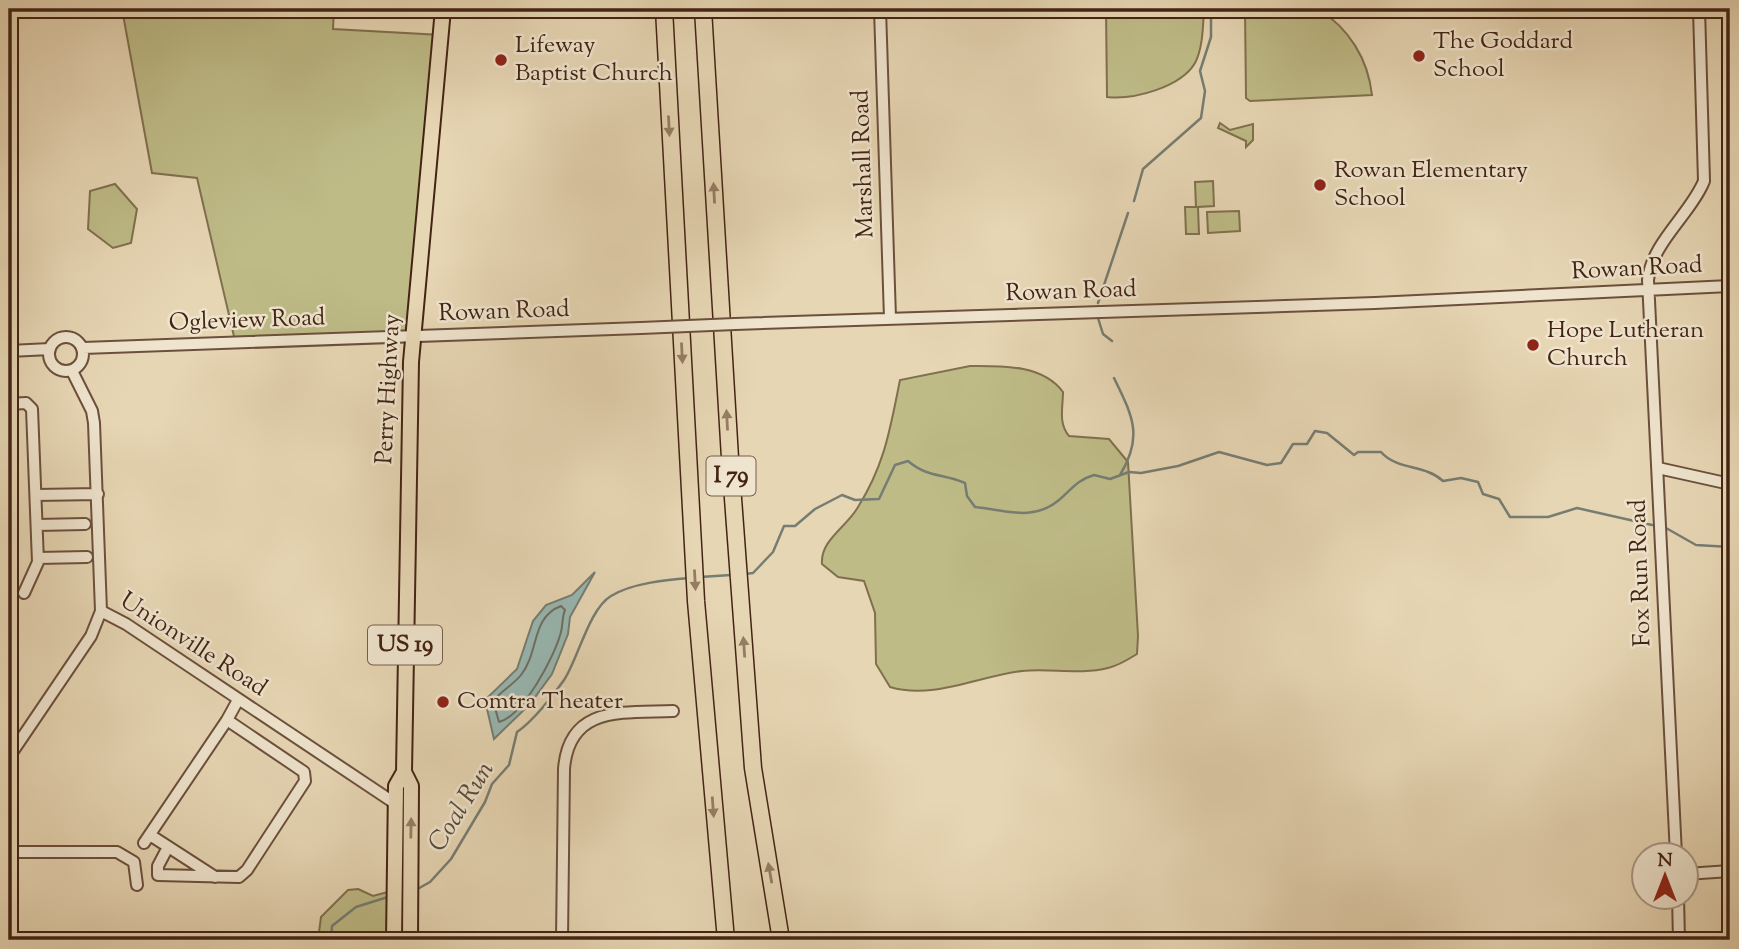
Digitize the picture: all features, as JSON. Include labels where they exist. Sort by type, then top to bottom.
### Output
[{"type":"highway","name":"I 79","points":[[664,9],[696,601],[726,940]]},
{"type":"highway","name":"I 79","points":[[703,9],[730,458],[753,768],[781,940]]},
{"type":"main road","name":"Perry Highway","points":[[410,940],[411,786],[404,772],[408,450],[413,336],[443,9]]},
{"type":"main road","name":"Perry Highway","points":[[394,940],[396,786],[404,772]]},
{"type":"street","name":"Marshall Road","points":[[880,9],[890,318]]},
{"type":"street","name":"Fox Run Road","points":[[1675,841],[1649,290],[1653,260],[1697,198],[1704,181],[1699,9]]},
{"type":"street","name":"Rowan Road","points":[[413,336],[1279,306],[1730,286]]},
{"type":"street","name":"Ogleview Road","points":[[83,348],[236,345],[413,336]]},
{"type":"street","points":[[64,337],[75,339],[83,348],[81,364],[72,371],[55,368],[49,358],[54,342],[64,337]]},
{"type":"street","points":[[9,351],[50,349]]},
{"type":"street","name":"Unionville Road","points":[[72,371],[92,411],[98,494],[101,611],[126,624],[396,804]]},
{"type":"street","points":[[9,404],[26,403],[32,410],[38,558],[24,593]]},
{"type":"street","points":[[1658,468],[1730,484]]},
{"type":"street","points":[[36,495],[98,494]]},
{"type":"street","points":[[37,525],[85,524]]},
{"type":"street","points":[[38,558],[87,557]]},
{"type":"street","points":[[9,757],[91,636],[101,611]]},
{"type":"street","points":[[215,877],[168,847],[147,839],[228,720],[238,700]]},
{"type":"street","points":[[562,940],[564,769],[569,741],[580,727],[607,715],[673,710]]},
{"type":"street","points":[[168,847],[158,866],[158,875],[239,877],[244,874],[306,776],[228,720]]},
{"type":"street","points":[[9,852],[117,852],[134,862],[137,885]]},
{"type":"street","points":[[1700,873],[1730,872]]},
{"type":"street","points":[[1678,911],[1679,940]]},
{"type":"shaded area","points":[[122,9],[334,9],[333,29],[441,35],[413,336],[236,345],[197,178],[152,173]]},
{"type":"shaded area","points":[[1106,9],[1204,9],[1201,44],[1195,63],[1179,79],[1156,90],[1130,96],[1107,97]]},
{"type":"shaded area","points":[[1245,9],[1318,9],[1339,25],[1355,46],[1366,69],[1372,95],[1250,101],[1246,98]]},
{"type":"shaded area","points":[[1220,123],[1230,130],[1253,124],[1253,140],[1246,147],[1246,141],[1218,128]]},
{"type":"shaded area","points":[[1213,181],[1214,206],[1198,207],[1199,234],[1186,234],[1185,207],[1196,207],[1195,182]]},
{"type":"shaded area","points":[[115,184],[137,209],[131,243],[113,248],[88,229],[90,191]]},
{"type":"shaded area","points":[[1239,211],[1240,231],[1208,233],[1207,212]]},
{"type":"shaded area","points":[[970,366],[1020,368],[1044,376],[1063,392],[1062,420],[1069,436],[1109,439],[1128,462],[1138,636],[1137,654],[1123,662],[1108,668],[1087,671],[1022,671],[923,691],[890,687],[876,664],[875,613],[864,581],[838,577],[822,564],[825,548],[853,514],[875,476],[885,446],[900,380]]},
{"type":"shaded area","points":[[358,889],[373,896],[395,890],[394,940],[318,940],[321,917],[348,890]]},
{"type":"water","points":[[595,572],[570,617],[568,634],[552,674],[530,704],[494,739],[485,700],[517,669],[533,621],[546,605],[572,595]]},
{"type":"waterway","points":[[1134,201],[1143,169],[1201,118],[1205,91],[1200,71],[1211,37],[1211,9]]},
{"type":"waterway","points":[[1098,303],[1128,213]]},
{"type":"waterway","points":[[1098,318],[1103,334],[1112,341]]},
{"type":"waterway","points":[[1114,378],[1133,426],[1132,449],[1120,475]]},
{"type":"waterway","name":"Coal Run","points":[[745,574],[753,573],[773,552],[784,526],[795,526],[815,509],[842,495],[855,500],[879,499],[895,465],[908,461],[929,473],[965,483],[967,496],[975,507],[1029,513],[1049,507],[1079,482],[1094,475],[1110,479],[1129,472],[1141,473],[1178,466],[1219,452],[1267,465],[1281,463],[1293,444],[1307,444],[1315,431],[1327,433],[1354,455],[1358,452],[1381,452],[1395,462],[1428,472],[1443,481],[1461,478],[1478,482],[1483,494],[1499,499],[1510,517],[1548,517],[1577,508],[1652,525]]},
{"type":"waterway","name":"Coal Run","points":[[1666,528],[1696,545],[1730,547]]},
{"type":"waterway","name":"Coal Run","points":[[700,577],[731,575]]},
{"type":"waterway","name":"Coal Run","points":[[414,891],[430,882],[451,859],[485,802],[492,784],[509,765],[517,732],[542,708],[564,680],[590,623],[603,602],[619,592],[639,585],[690,578]]},
{"type":"waterway","name":"Coal Run","points":[[331,940],[332,926],[356,907],[391,896]]},
{"type":"place","name":"The Goddard School","points":[[1419,56]]},
{"type":"place","name":"Lifeway Baptist Church","points":[[501,60]]},
{"type":"place","name":"Rowan Elementary School","points":[[1320,185]]},
{"type":"place","name":"Hope Lutheran Church","points":[[1533,345]]},
{"type":"place","name":"Comtra Theater","points":[[443,702]]}]
